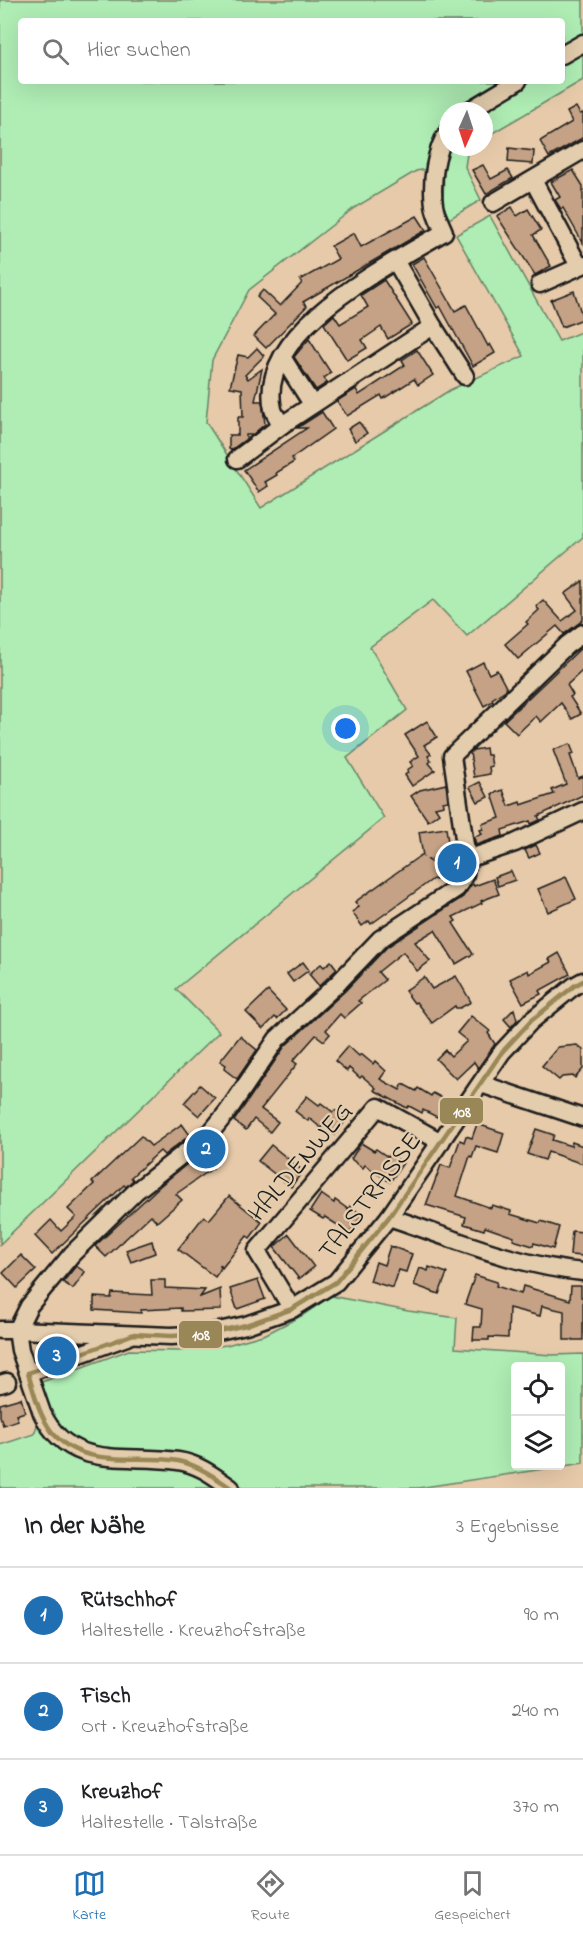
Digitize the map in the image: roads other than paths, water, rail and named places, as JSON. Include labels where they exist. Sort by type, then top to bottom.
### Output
[{"type":"street","points":[[565,54],[581,48]]},
{"type":"street","points":[[483,102],[514,84]]},
{"type":"street","points":[[493,203],[583,150]]},
{"type":"street","points":[[282,425],[273,410],[271,387],[274,372],[294,339],[312,318],[341,295],[444,232],[434,207],[434,174],[439,153]]},
{"type":"street","points":[[533,180],[581,266],[540,284]]},
{"type":"street","points":[[396,262],[465,376]]},
{"type":"street","points":[[237,459],[312,404],[433,326]]},
{"type":"street","points":[[282,357],[312,404]]},
{"type":"street","points":[[231,1488],[208,1471],[194,1465],[178,1461],[99,1457],[77,1450],[59,1438],[46,1422],[20,1350],[17,1330],[29,1306],[72,1254],[150,1179],[211,1132],[277,1039],[337,984],[380,939],[457,888],[465,874],[467,859],[452,756],[567,645],[583,633]]},
{"type":"street","points":[[467,859],[515,843],[583,810]]},
{"type":"street","name":"TALSTRASSE","points":[[0,1330],[171,1336],[205,1334],[246,1325],[292,1309],[336,1282],[389,1217],[502,1052],[531,1021],[583,981]]},
{"type":"street","points":[[481,1084],[583,1118]]},
{"type":"street","name":"HALDENWEG","points":[[292,1309],[257,1251],[378,1107],[441,1142]]},
{"type":"street","points":[[389,1217],[520,1261],[583,1272]]},
{"type":"street","name":"TALSTRASSE","points":[[28,1373],[134,1334]]},
{"type":"place","name":"Rütschhof","points":[[457,863]]},
{"type":"place","name":"Fisch","points":[[206,1149]]},
{"type":"place","name":"Kreuzhof","points":[[57,1356]]}]
